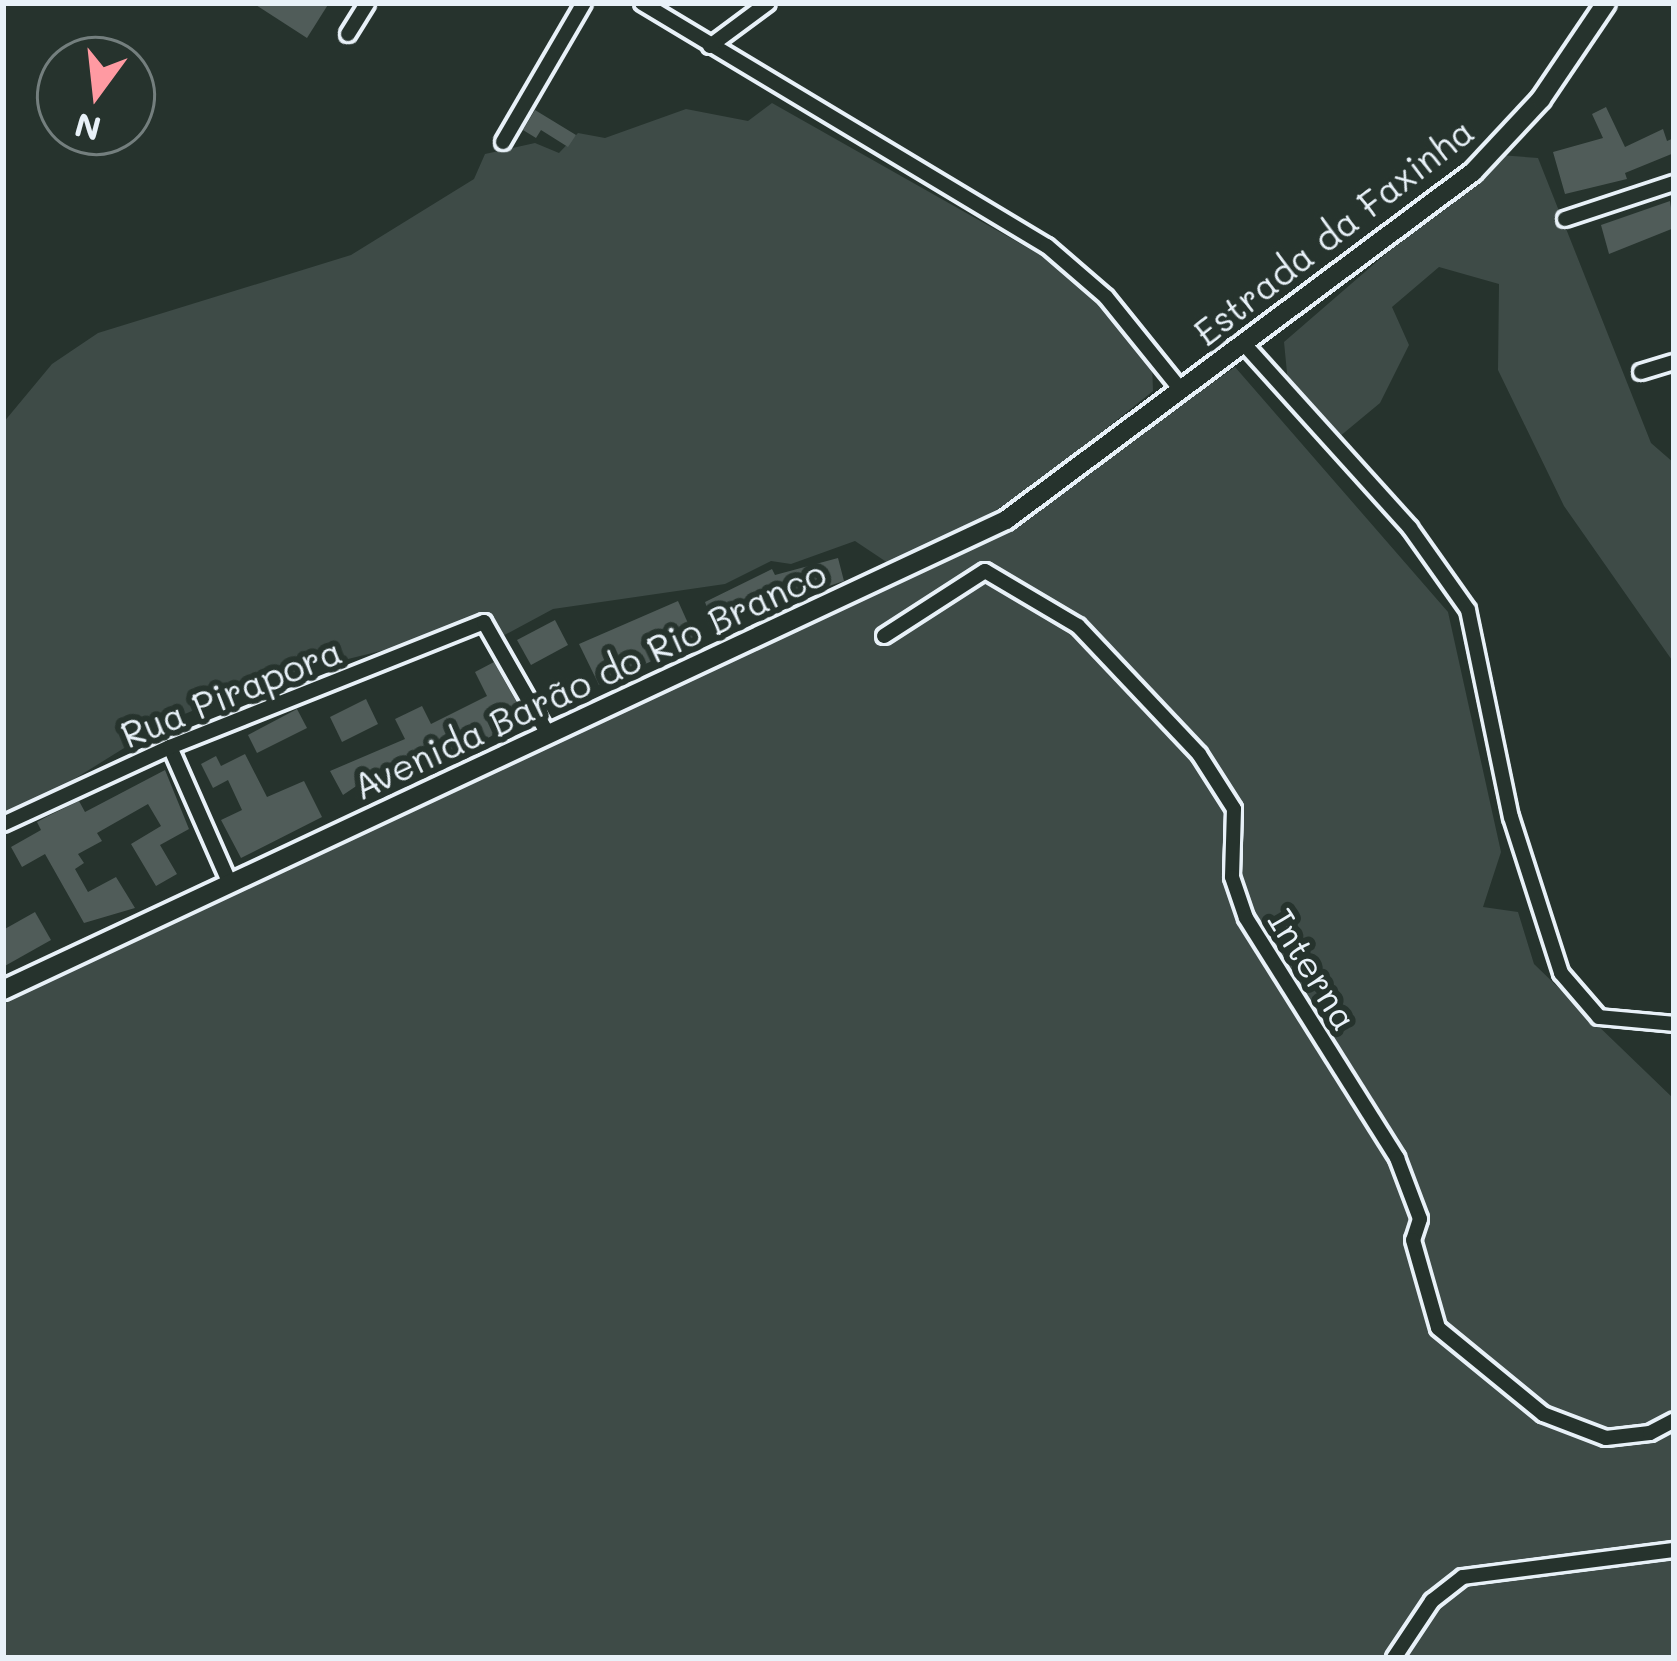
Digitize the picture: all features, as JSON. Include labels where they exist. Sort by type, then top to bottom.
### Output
[{"type":"street","points":[[348,34],[367,3]]},
{"type":"street","points":[[503,142],[584,3]]},
{"type":"street","points":[[642,3],[1047,246],[1106,297],[1181,390]]},
{"type":"street","points":[[710,46],[768,3]]},
{"type":"street","name":"Estrada da Faxinha","points":[[1181,390],[1473,172],[1541,99],[1606,3]]},
{"type":"street","points":[[1564,219],[1674,182]]},
{"type":"street","points":[[1244,344],[1410,528],[1468,610],[1511,817],[1561,973],[1600,1017],[1674,1024]]},
{"type":"street","points":[[1641,372],[1674,362]]},
{"type":"street","name":"Avenida Barão do Rio Branco","points":[[3,991],[229,879],[1006,520],[1181,390]]},
{"type":"street","name":"Interna","points":[[884,636],[986,571],[1078,626],[1198,754],[1234,809],[1232,877],[1246,918],[1397,1158],[1420,1219],[1413,1240],[1438,1328],[1543,1414],[1606,1438],[1651,1433],[1674,1420]]},
{"type":"street","name":"Rua Pirapora","points":[[3,824],[170,747],[484,622],[548,734]]},
{"type":"street","points":[[170,747],[229,879]]},
{"type":"street","points":[[1394,1658],[1432,1601],[1463,1577],[1674,1550]]},
{"type":"shaded area","points":[[772,103],[1067,270],[1124,322],[1152,362],[1153,391],[1025,494],[919,552],[888,563],[855,541],[791,564],[771,561],[725,584],[553,609],[499,638],[484,613],[425,640],[267,679],[166,722],[55,791],[22,826],[3,826],[3,423],[52,364],[98,333],[351,255],[474,179],[485,154],[535,143],[559,153],[578,133],[605,138],[686,109],[748,121]]},
{"type":"shaded area","points":[[1500,155],[1538,158],[1651,443],[1674,463],[1674,663],[1564,506],[1498,370],[1499,284],[1439,267],[1392,307],[1409,345],[1380,403],[1339,437],[1288,383],[1284,342]]},
{"type":"shaded area","points":[[1235,367],[1448,612],[1501,852],[1483,907],[1518,912],[1534,964],[1674,1099],[1674,1658],[3,1658],[3,994],[1006,525]]},
{"type":"building","points":[[253,3],[329,3],[307,38]]},
{"type":"building","points":[[1606,107],[1625,147],[1663,129],[1667,141],[1674,138],[1674,153],[1625,173],[1627,179],[1565,194],[1553,152],[1603,138],[1592,114]]},
{"type":"building","points":[[535,110],[576,135],[568,147],[541,130],[536,138],[523,130]]},
{"type":"building","points":[[1670,201],[1674,228],[1609,254],[1601,225]]},
{"type":"building","points":[[838,558],[844,581],[802,595],[800,588],[715,630],[705,602],[772,569],[775,575]]},
{"type":"building","points":[[678,601],[696,641],[599,685],[579,644]]},
{"type":"building","points":[[555,620],[568,645],[531,665],[517,640]]},
{"type":"building","points":[[494,662],[525,717],[423,775],[419,768],[397,779],[389,764],[343,795],[330,771],[405,739],[395,719],[422,706],[431,724],[487,696],[475,672]]},
{"type":"building","points":[[366,699],[378,724],[342,742],[330,717]]},
{"type":"building","points":[[297,709],[307,728],[257,753],[248,735]]},
{"type":"building","points":[[245,754],[267,797],[304,781],[322,817],[241,858],[221,820],[242,810],[228,780],[213,788],[201,764],[216,756],[221,766]]},
{"type":"building","points":[[165,770],[189,829],[160,845],[177,874],[156,886],[131,844],[161,826],[148,804],[97,833],[102,841],[78,854],[84,863],[75,869],[88,892],[116,877],[135,908],[84,923],[45,854],[22,867],[11,847],[41,830],[37,822],[48,816],[79,801],[85,812]]},
{"type":"building","points":[[35,912],[51,940],[3,967],[3,930]]}]
